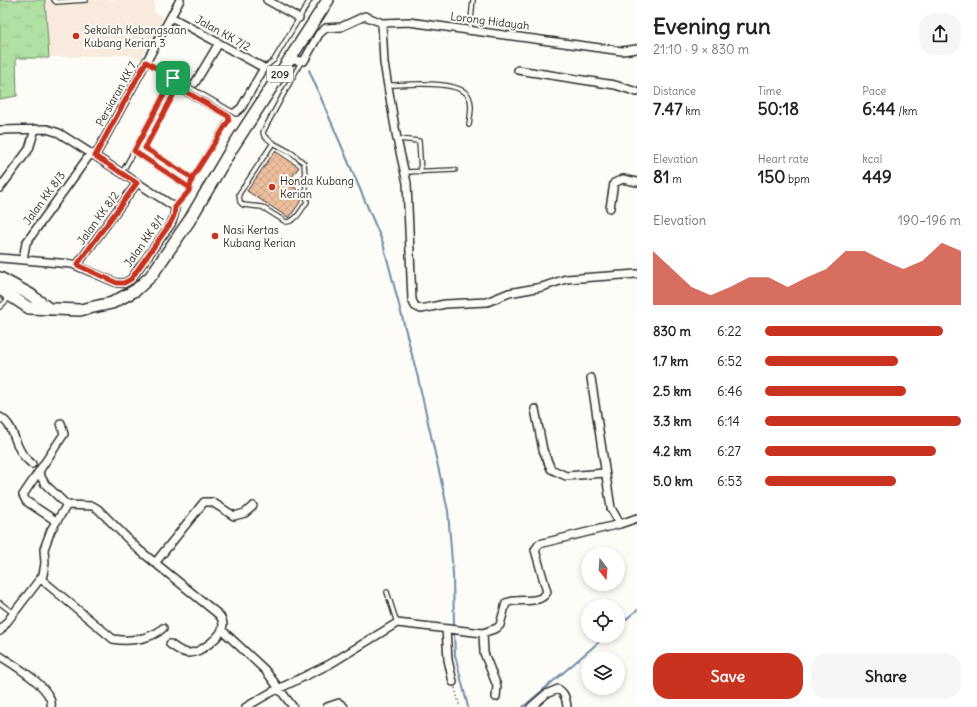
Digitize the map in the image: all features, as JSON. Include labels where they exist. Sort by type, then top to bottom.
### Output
[{"type":"main road","name":"209","points":[[0,289],[29,308],[80,310],[112,303],[136,290],[151,276],[189,221],[232,148],[328,0]]},
{"type":"main road","points":[[0,278],[31,295],[49,309]]},
{"type":"street","name":"Persiaran KK 7","points":[[93,154],[180,0]]},
{"type":"street","points":[[266,0],[299,18]]},
{"type":"street","name":"Lorong Hidayah","points":[[301,62],[307,57],[319,34],[326,28],[340,27],[357,18],[365,16],[382,23],[409,22],[470,29],[622,51],[637,49]]},
{"type":"street","name":"Jalan KK 7/2","points":[[171,17],[264,68]]},
{"type":"street","points":[[382,23],[384,63],[397,139],[405,172],[412,300],[415,306],[421,309],[445,304],[487,302],[509,293],[542,287],[566,279],[637,274]]},
{"type":"street","points":[[195,83],[219,43]]},
{"type":"street","points":[[289,60],[301,62]]},
{"type":"street","points":[[236,112],[241,108],[264,68]]},
{"type":"street","points":[[518,70],[616,85],[637,92]]},
{"type":"street","points":[[0,188],[29,149],[35,129]]},
{"type":"street","points":[[0,130],[47,129],[59,133],[175,207]]},
{"type":"street","name":"Jalan KK 8/3","points":[[23,260],[26,243],[93,154]]},
{"type":"street","points":[[610,208],[614,183],[623,179],[637,182]]},
{"type":"street","name":"Jalan KK 8/2","points":[[77,265],[137,183]]},
{"type":"street","name":"Jalan KK 8/1","points":[[77,265],[117,283],[124,283],[131,279],[170,224],[174,216],[175,207]]},
{"type":"street","points":[[0,258],[77,265]]},
{"type":"street","points":[[591,378],[611,508],[620,524]]},
{"type":"street","points":[[535,409],[543,450],[551,469],[566,476],[606,473]]},
{"type":"street","points":[[0,417],[8,422],[23,455],[32,464]]},
{"type":"street","points":[[56,521],[26,501],[24,498],[24,492],[39,473],[41,467],[64,434],[61,424]]},
{"type":"street","points":[[39,473],[45,484],[67,505],[93,506],[98,509],[113,526],[155,563],[218,614],[223,624],[222,630],[201,649],[195,652],[181,652],[170,644]]},
{"type":"street","points":[[155,563],[204,502],[212,502],[234,516],[245,513],[253,506]]},
{"type":"street","points":[[0,631],[41,579],[45,570],[44,549],[56,521],[67,505]]},
{"type":"street","points":[[246,707],[330,664],[397,623],[483,633],[497,628],[500,625],[506,603],[510,601],[539,600],[547,592],[535,550],[539,544],[620,524],[637,518]]},
{"type":"street","points":[[41,579],[113,638],[128,640],[142,638],[156,634],[163,628]]},
{"type":"street","points":[[449,629],[448,660],[453,682]]},
{"type":"street","points":[[222,630],[265,670],[293,707]]},
{"type":"street","points":[[483,633],[484,653],[498,686],[496,698]]},
{"type":"street","points":[[0,656],[48,692],[52,704],[51,707]]},
{"type":"street","points":[[531,707],[546,694],[558,689],[565,697],[568,707]]},
{"type":"street","points":[[327,707],[339,703],[344,707]]},
{"type":"lane","points":[[54,0],[56,2],[86,0]]},
{"type":"lane","points":[[264,68],[274,60],[310,0]]},
{"type":"lane","points":[[470,29],[472,0]]},
{"type":"lane","points":[[146,62],[231,112],[236,112]]},
{"type":"lane","points":[[273,144],[239,194],[239,198],[243,205],[262,207],[286,222],[289,222],[293,221],[307,202],[305,168],[301,160],[273,144],[264,136],[263,132],[301,62]]},
{"type":"lane","points":[[122,173],[173,78]]},
{"type":"lane","points":[[388,85],[437,85],[461,88],[465,91],[470,100],[469,125]]},
{"type":"lane","points":[[175,207],[190,188],[192,178],[229,118],[178,89],[176,90],[145,148],[192,178]]},
{"type":"lane","points":[[397,139],[419,141],[421,172]]},
{"type":"lane","points":[[134,151],[190,188]]},
{"type":"lane","points":[[405,172],[455,170]]},
{"type":"lane","points":[[0,307],[11,296]]},
{"type":"lane","points":[[387,592],[397,623]]},
{"type":"lane","points":[[0,603],[13,613]]},
{"type":"path","points":[[453,682],[460,707]]},
{"type":"shaded area","name":"Sekolah Kebangsaan Kubang Kerian 3","points":[[0,0],[154,0],[154,12],[163,17],[140,60],[131,55],[16,58],[17,96],[0,99]]},
{"type":"green space","points":[[0,0],[45,0],[49,58],[16,58],[17,96],[0,99]]},
{"type":"building","name":"Honda Kubang Kerian","points":[[275,151],[299,167],[288,183],[303,193],[303,198],[289,218],[247,191]]},
{"type":"waterway","points":[[309,70],[383,243],[418,378],[448,511],[453,574],[454,627]]},
{"type":"waterway","points":[[625,620],[637,610]]},
{"type":"waterway","points":[[454,632],[455,655],[468,707]]},
{"type":"waterway","points":[[523,707],[598,643]]},
{"type":"place","name":"Sekolah Kebangsaan Kubang Kerian 3","points":[[76,36]]},
{"type":"place","name":"Honda Kubang Kerian","points":[[272,187]]},
{"type":"place","name":"Nasi Kertas Kubang Kerian","points":[[215,236]]},
{"type":"route","points":[[173,78],[134,151],[190,188],[192,178],[145,148],[145,145],[176,90],[181,89],[228,116],[229,121],[192,178],[192,180],[190,188],[189,190],[189,191],[175,207],[173,220],[131,279],[128,282],[120,284],[77,265],[137,183],[95,156],[146,62],[173,78]]}]
